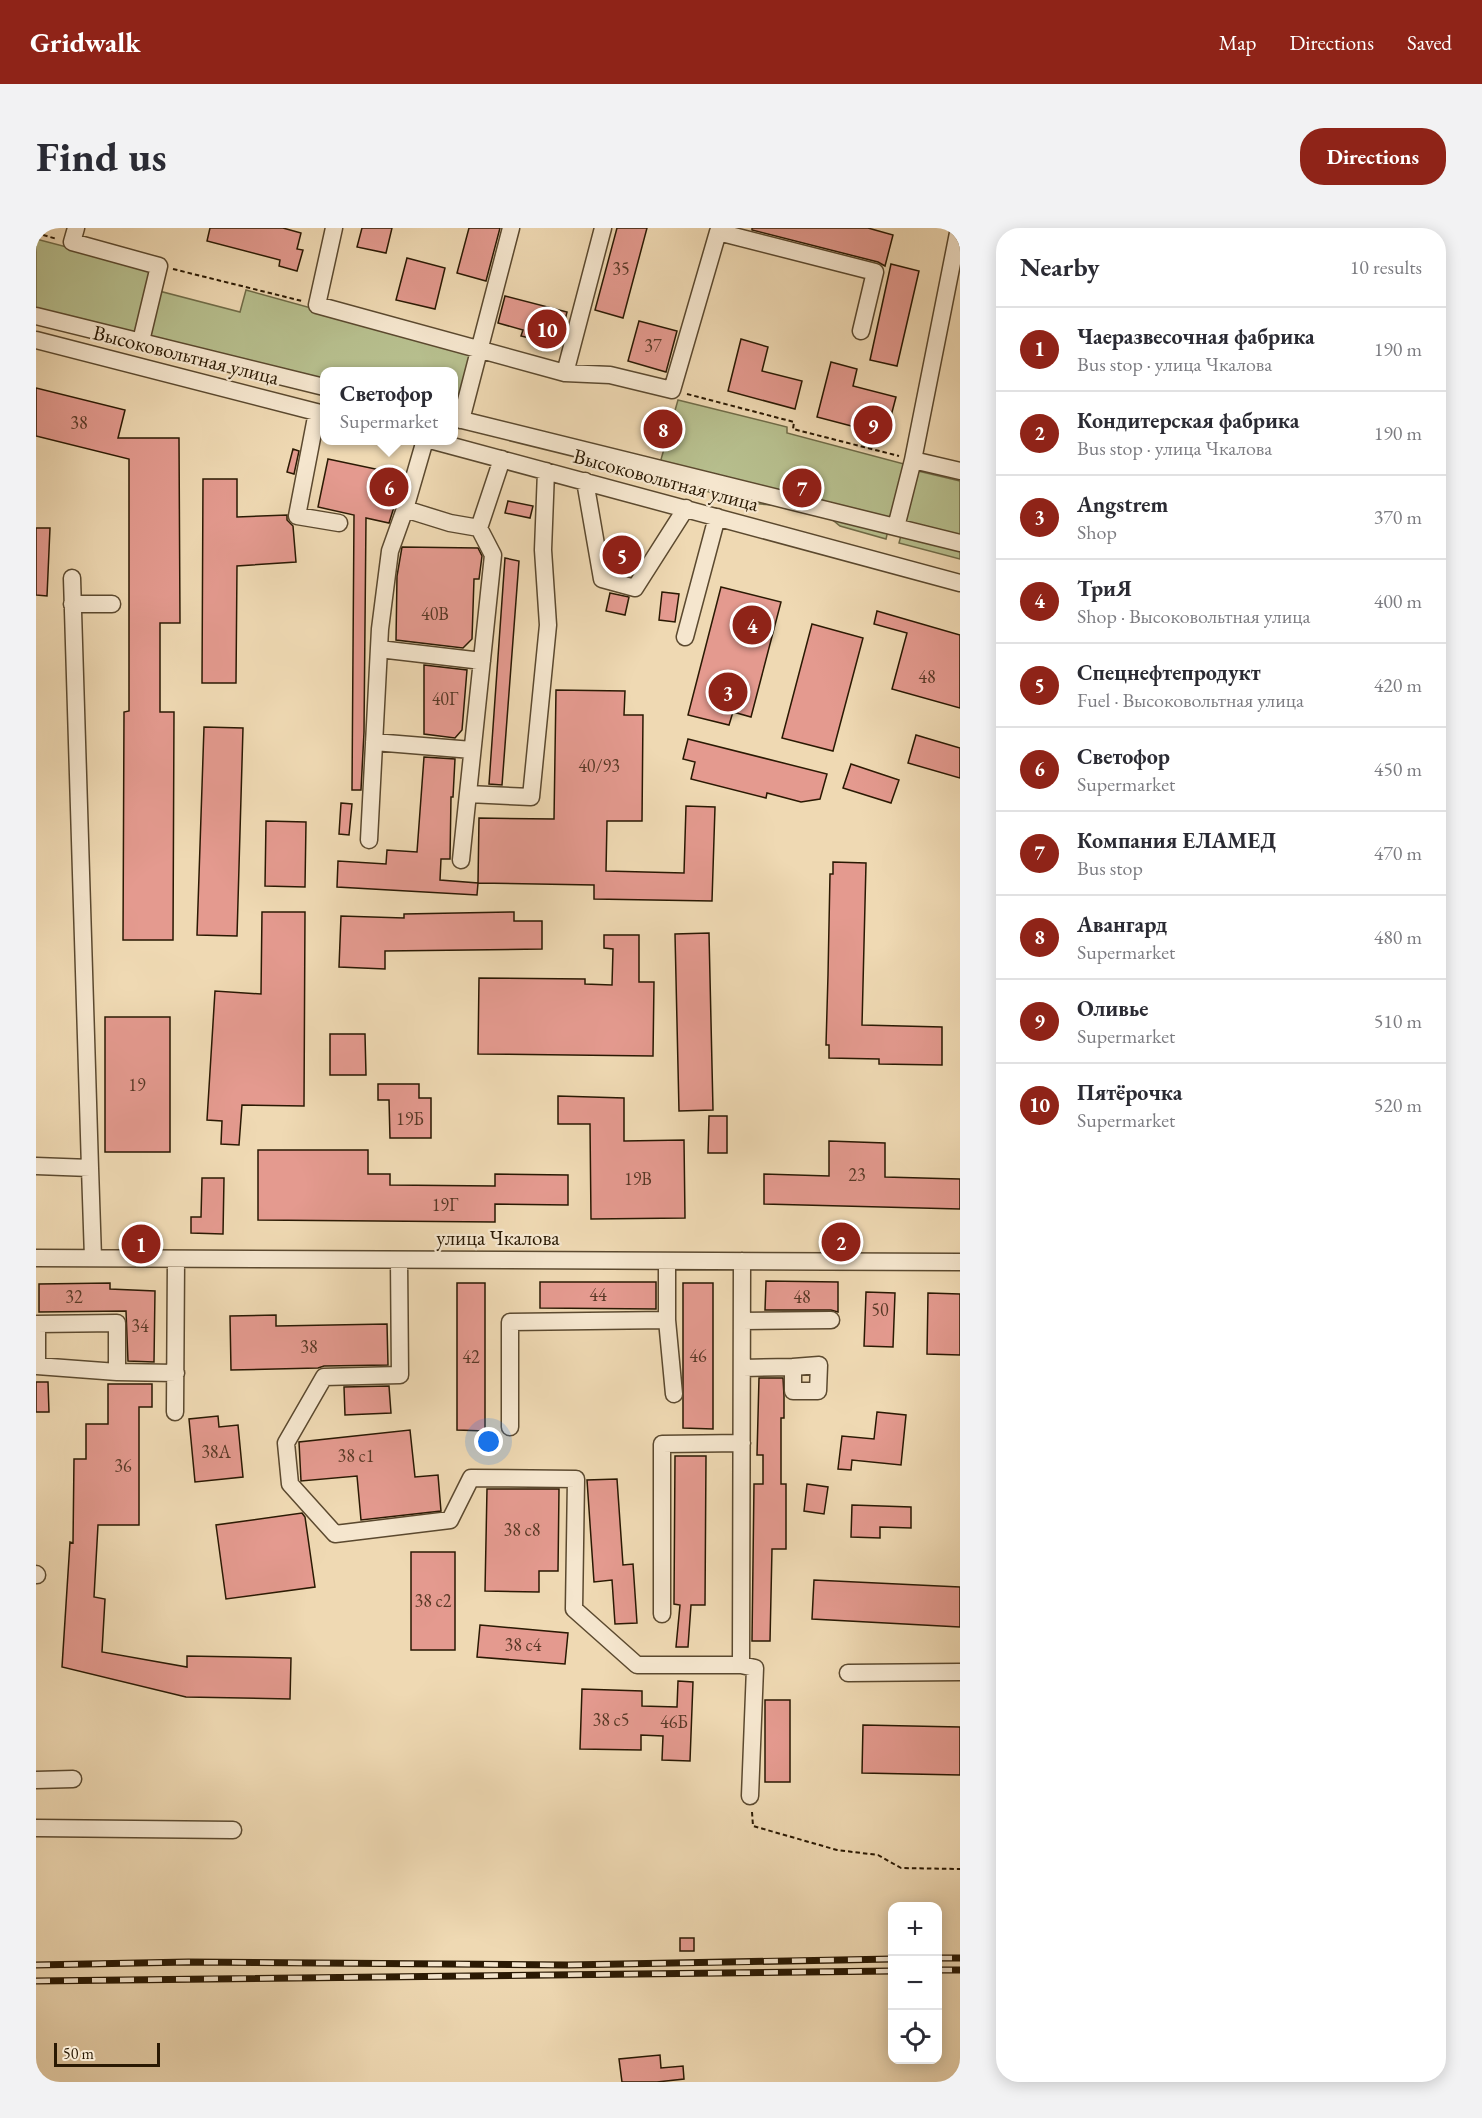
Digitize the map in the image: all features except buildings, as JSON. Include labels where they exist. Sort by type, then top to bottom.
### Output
[{"type":"street","points":[[334,228],[317,305],[565,373],[610,375],[672,390],[718,232],[875,272],[861,331]]},
{"type":"street","points":[[458,416],[511,228]]},
{"type":"street","points":[[565,373],[603,228]]},
{"type":"street","points":[[896,527],[913,460],[959,228]]},
{"type":"street","points":[[74,235],[159,266],[141,341]]},
{"type":"street","name":"Высоковольтная улица","points":[[36,316],[320,386]]},
{"type":"street","name":"Высоковольтная улица","points":[[36,340],[320,413]]},
{"type":"street","points":[[320,413],[297,516],[339,523]]},
{"type":"street","name":"Высоковольтная улица","points":[[458,419],[960,543]]},
{"type":"street","points":[[369,840],[379,649],[390,551],[426,445]]},
{"type":"street","name":"Высоковольтная улица","points":[[444,445],[960,583]]},
{"type":"street","points":[[461,860],[493,555],[479,528],[495,457]]},
{"type":"street","points":[[913,460],[960,471]]},
{"type":"street","points":[[468,794],[531,797],[548,625],[543,550],[554,473]]},
{"type":"street","points":[[585,481],[602,579],[634,588],[686,508]]},
{"type":"street","points":[[405,509],[450,523],[479,528]]},
{"type":"street","points":[[685,637],[717,517]]},
{"type":"street","points":[[72,578],[93,1258]]},
{"type":"street","points":[[72,604],[112,604]]},
{"type":"street","points":[[379,649],[482,661]]},
{"type":"street","points":[[374,742],[472,750]]},
{"type":"street","points":[[36,1166],[90,1168]]},
{"type":"street","name":"улица Чкалова","points":[[36,1258],[960,1262]]},
{"type":"street","points":[[175,1412],[176,1258]]},
{"type":"street","points":[[399,1260],[400,1375],[324,1377],[286,1443],[290,1484],[335,1534],[450,1520],[471,1478],[576,1479],[574,1609],[637,1665],[741,1665],[755,1668],[750,1796]]},
{"type":"street","points":[[667,1262],[667,1320],[674,1394]]},
{"type":"street","points":[[741,1665],[742,1262]]},
{"type":"street","points":[[510,1426],[510,1322],[667,1320]]},
{"type":"street","points":[[742,1321],[831,1320]]},
{"type":"street","points":[[117,1372],[117,1323],[37,1324],[37,1366],[117,1372],[176,1373]]},
{"type":"street","points":[[742,1368],[793,1367]]},
{"type":"street","points":[[662,1614],[662,1444],[742,1443]]},
{"type":"street","points":[[848,1673],[960,1672]]},
{"type":"street","points":[[36,1780],[73,1779]]},
{"type":"street","points":[[36,1828],[233,1830]]},
{"type":"path","points":[[36,233],[74,235]]},
{"type":"path","points":[[159,266],[317,305]]},
{"type":"path","points":[[672,390],[794,422],[793,429],[913,460]]},
{"type":"path","points":[[750,1796],[753,1826],[837,1850],[878,1855],[901,1868],[960,1869]]},
{"type":"green space","points":[[36,239],[147,268],[151,273],[133,339],[36,312]]},
{"type":"green space","points":[[246,290],[474,353],[459,411],[458,367],[320,367],[320,380],[145,338],[159,291],[240,312]]},
{"type":"green space","points":[[678,400],[787,427],[787,433],[904,464],[886,539],[840,526],[829,517],[785,506],[748,503],[656,477]]},
{"type":"green space","points":[[918,471],[960,481],[960,559],[899,543]]},
{"type":"railway","points":[[942,1958],[960,1958]]},
{"type":"railway","points":[[36,1965],[188,1962],[568,1965],[888,1959]]},
{"type":"railway","points":[[942,1970],[960,1970]]},
{"type":"railway","points":[[36,1981],[888,1971]]},
{"type":"place","name":"Пятёрочка","points":[[547,329]]},
{"type":"place","name":"Оливье","points":[[873,425]]},
{"type":"place","name":"Авангард","points":[[663,429]]},
{"type":"place","name":"Светофор","points":[[389,487]]},
{"type":"place","name":"Компания ЕЛАМЕД","points":[[802,488]]},
{"type":"place","name":"Спецнефтепродукт","points":[[622,555]]},
{"type":"place","name":"ТриЯ","points":[[752,625]]},
{"type":"place","name":"Angstrem","points":[[728,692]]},
{"type":"place","name":"Кондитерская фабрика","points":[[841,1242]]},
{"type":"place","name":"Чаеразвесочная фабрика","points":[[141,1244]]}]
